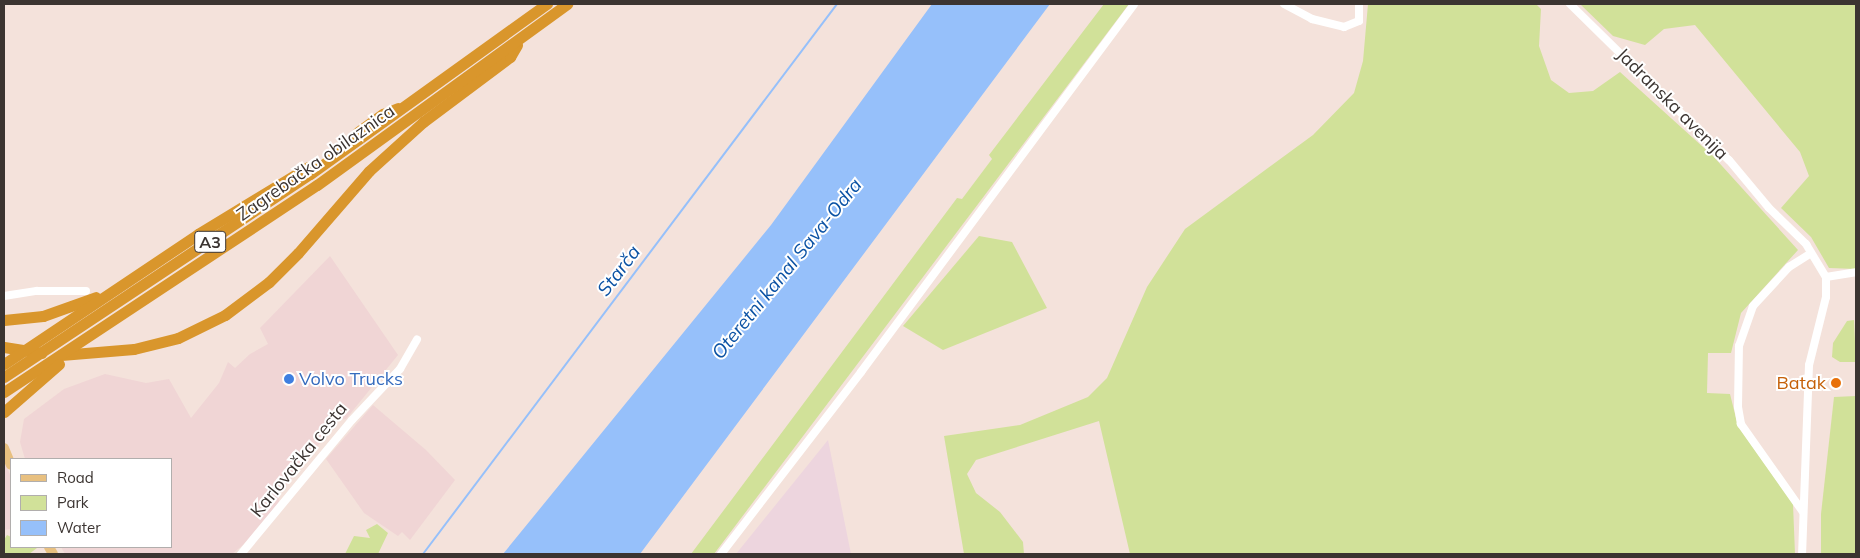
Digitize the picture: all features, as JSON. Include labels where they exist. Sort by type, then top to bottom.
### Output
[{"type":"highway","name":"Zagrebačka obilaznica","points":[[4,377],[196,251],[413,102],[547,4]]},
{"type":"highway","name":"Zagrebačka obilaznica","points":[[4,392],[317,185],[568,4]]},
{"type":"highway","points":[[4,347],[27,352],[77,356],[134,349],[178,338],[224,316],[269,282],[369,171],[422,122],[510,57],[519,41]]},
{"type":"highway","points":[[4,364],[133,277],[308,167],[383,114],[413,102]]},
{"type":"highway","points":[[4,320],[65,310],[133,277]]},
{"type":"highway","points":[[4,412],[52,369],[107,332],[114,320]]},
{"type":"main road","points":[[4,448],[10,463]]},
{"type":"street","points":[[721,554],[861,372],[1134,4]]},
{"type":"street","points":[[1284,4],[1312,19],[1344,27],[1358,21],[1359,4]]},
{"type":"street","name":"Jadranska avenija","points":[[1570,4],[1729,160],[1769,208],[1811,253],[1826,277]]},
{"type":"street","points":[[1803,512],[1741,424],[1738,407],[1739,346],[1753,306],[1789,267],[1811,253]]},
{"type":"street","points":[[1802,554],[1809,365],[1826,297],[1826,277],[1856,272]]},
{"type":"street","points":[[4,296],[37,291],[86,291]]},
{"type":"street","name":"Karlovačka cesta","points":[[242,554],[352,420],[400,369],[417,339]]},
{"type":"shaded area","points":[[330,256],[398,355],[346,419],[339,420],[278,495],[279,502],[243,545],[232,554],[65,554],[62,548],[172,548],[172,458],[25,458],[20,442],[24,419],[64,389],[105,374],[146,383],[169,379],[191,418],[219,383],[228,362],[235,368],[250,354],[268,344],[260,328]]},
{"type":"shaded area","points":[[373,405],[426,450],[455,480],[410,540],[402,532],[398,536],[364,513],[326,459]]},
{"type":"shaded area","points":[[828,440],[851,554],[736,554]]},
{"type":"shaded area","points":[[4,460],[10,475],[10,529],[4,530]]},
{"type":"green space","points":[[1104,4],[1129,4],[714,554],[691,554],[957,198],[962,199],[992,159],[989,155]]},
{"type":"green space","points":[[1368,4],[1536,4],[1541,9],[1539,46],[1551,80],[1569,93],[1593,91],[1620,72],[1713,156],[1798,250],[1741,313],[1731,353],[1708,353],[1707,393],[1730,394],[1738,426],[1793,504],[1795,554],[1130,554],[1099,421],[976,460],[967,474],[976,493],[1000,512],[1023,542],[1024,554],[964,554],[944,436],[1020,425],[1088,397],[1107,378],[1147,287],[1185,229],[1313,135],[1354,93],[1363,61]]},
{"type":"green space","points":[[1580,4],[1856,4],[1856,269],[1829,268],[1811,237],[1781,208],[1809,176],[1800,152],[1695,25],[1664,29],[1645,45],[1613,36]]},
{"type":"green space","points":[[979,236],[1012,242],[1047,308],[943,350],[903,326]]},
{"type":"green space","points":[[1854,320],[1856,362],[1840,362],[1832,357],[1833,343],[1847,321]]},
{"type":"green space","points":[[1856,396],[1856,554],[1821,554],[1821,514],[1834,397]]},
{"type":"green space","points":[[377,524],[388,533],[378,554],[345,554],[354,536],[370,538],[366,530]]},
{"type":"green space","points":[[7,535],[10,536],[10,548],[37,548],[29,554],[4,554],[4,540]]},
{"type":"water","name":"Oteretni kanal Sava-Odra","points":[[932,4],[1050,4],[640,554],[503,554],[771,225]]},
{"type":"waterway","name":"Starča","points":[[423,554],[837,4]]},
{"type":"place","name":"Volvo Trucks","points":[[289,379]]},
{"type":"place","name":"Batak","points":[[1836,383]]}]
